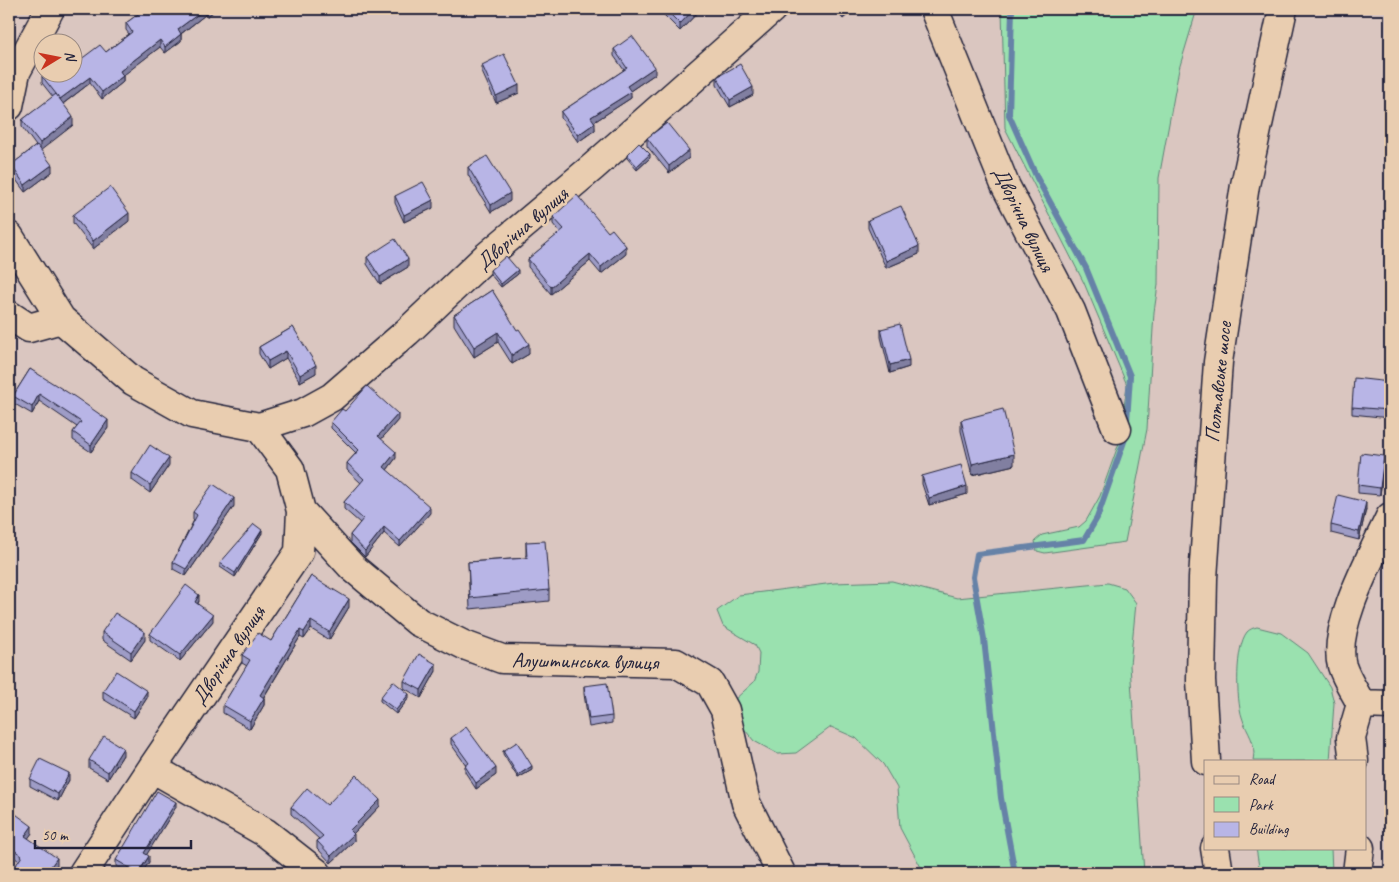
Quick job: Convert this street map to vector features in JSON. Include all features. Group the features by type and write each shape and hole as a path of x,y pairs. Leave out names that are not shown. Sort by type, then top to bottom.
{"street":[{"path":"9,106 16,72 50,9"},
{"name":"Дворічна вулиця","path":"83,873 299,552 301,511 290,469 259,428 303,413 332,397 408,332 488,256 600,161 772,9"},
{"name":"Дворічна вулиця","path":"934,9 1005,185 1071,311 1117,429"},
{"name":"Полтавське шосе","path":"1206,760 1201,680 1203,578 1218,362 1245,185 1283,9"},
{"path":"9,236 61,319 132,381 192,414 259,428"},
{"path":"9,314 29,328 61,319"},
{"name":"Алуштинська вулиця","path":"301,511 359,574 418,622 464,645 502,659 676,663 710,683 724,710 746,803 782,873"},
{"path":"1354,760 1351,738 1361,704 1342,666 1341,647 1348,608 1390,517"},
{"path":"1361,704 1390,704"},
{"path":"152,768 266,833 317,873"},
{"path":"1215,850 1219,873"},
{"path":"1357,873 1360,850"}],"green space":[{"path":"1002,9 1197,9 1179,69 1159,178 1158,285 1154,312 1147,429 1125,542 1045,553 1037,551 1035,541 1042,535 1079,527 1086,521 1100,496 1119,443 1127,385 1084,283 1005,128"},
{"path":"892,581 957,598 1108,583 1125,588 1136,603 1130,665 1144,873 924,873 900,828 897,788 883,764 856,738 831,727 796,753 778,754 754,741 737,720 733,701 754,682 758,672 759,653 755,645 723,626 717,611 739,595 834,583"},
{"path":"1257,627 1281,633 1308,653 1330,687 1334,703 1330,760 1253,760 1253,743 1240,709 1238,686 1240,649 1247,632"},
{"path":"1256,850 1331,850 1332,873 1260,873"}],"building":[{"path":"145,9 205,9 178,29 181,34 165,47 160,40 120,71 123,76 102,92 90,77 60,99 47,82 82,82 82,58 100,45 106,52 132,32 126,23"},
{"path":"665,9 694,9 680,24"},
{"path":"837,9 850,9 843,15"},
{"path":"632,36 655,67 627,86 631,92 591,117 595,123 578,135 561,112 627,68 614,49"},
{"path":"504,54 519,85 496,96 482,65"},
{"path":"740,64 753,87 730,100 717,77"},
{"path":"56,94 73,117 40,143 22,120"},
{"path":"667,123 689,150 669,166 647,138"},
{"path":"639,143 650,154 637,166 627,155"},
{"path":"37,145 52,165 25,185 11,165"},
{"path":"487,156 510,193 491,205 468,167"},
{"path":"423,182 433,200 404,215 395,196"},
{"path":"110,187 129,213 93,241 73,215"},
{"path":"577,195 608,232 612,229 626,246 601,267 590,254 551,287 528,259 564,229 553,217"},
{"path":"901,206 919,246 886,261 868,220"},
{"path":"395,239 408,259 380,277 367,257"},
{"path":"506,256 518,270 501,284 490,270"},
{"path":"492,290 517,330 519,329 529,344 512,355 498,332 474,347 454,315"},
{"path":"900,324 909,360 890,365 881,329"},
{"path":"293,327 316,365 300,375 286,351 268,361 259,347"},
{"path":"30,369 108,420 91,445 73,432 81,422 39,394 32,407 13,396"},
{"path":"1354,378 1390,382 1390,410 1352,407"},
{"path":"367,386 398,414 378,436 396,452 384,467 430,507 400,541 384,527 365,551 350,535 363,519 344,502 364,479 347,463 359,450 331,422 342,409 345,411"},
{"path":"1003,409 1014,454 972,464 961,420"},
{"path":"150,445 169,458 150,485 132,473"},
{"path":"1361,453 1384,456 1380,488 1358,485"},
{"path":"961,465 967,486 929,498 922,476"},
{"path":"213,484 234,498 186,569 173,562 197,515 193,512"},
{"path":"1338,495 1366,502 1359,532 1331,525"},
{"path":"254,524 262,530 235,573 220,563"},
{"path":"545,541 549,590 470,598 468,562 527,558 526,542"},
{"path":"311,576 349,599 329,632 311,621 304,632 300,630 260,695 264,698 250,721 223,705 250,660 242,655 258,633 271,641"},
{"path":"186,585 199,595 195,602 213,615 180,655 150,634"},
{"path":"115,613 145,632 131,652 102,632"},
{"path":"419,654 436,664 421,690 404,681"},
{"path":"116,671 147,691 134,711 103,691"},
{"path":"393,681 409,694 396,710 380,698"},
{"path":"607,683 612,716 589,719 584,686"},
{"path":"466,727 496,768 476,783 465,766 469,763 451,738"},
{"path":"104,736 123,748 108,772 89,760"},
{"path":"517,742 532,766 518,775 503,751"},
{"path":"40,759 69,773 58,794 30,779"},
{"path":"356,775 380,800 350,830 354,834 331,856 317,841 323,836 291,807 307,788 327,805"},
{"path":"157,791 176,802 144,853 149,856 138,873 116,860"},
{"path":"13,812 32,826 25,836 57,858 46,873 15,873 12,871 22,856 9,846 9,818"}],"waterway":[{"path":"1012,9 1009,115 1037,178 1086,268 1130,376 1126,436 1097,518 1084,540 977,554 973,577 984,639 1001,798 1015,873"}]}
